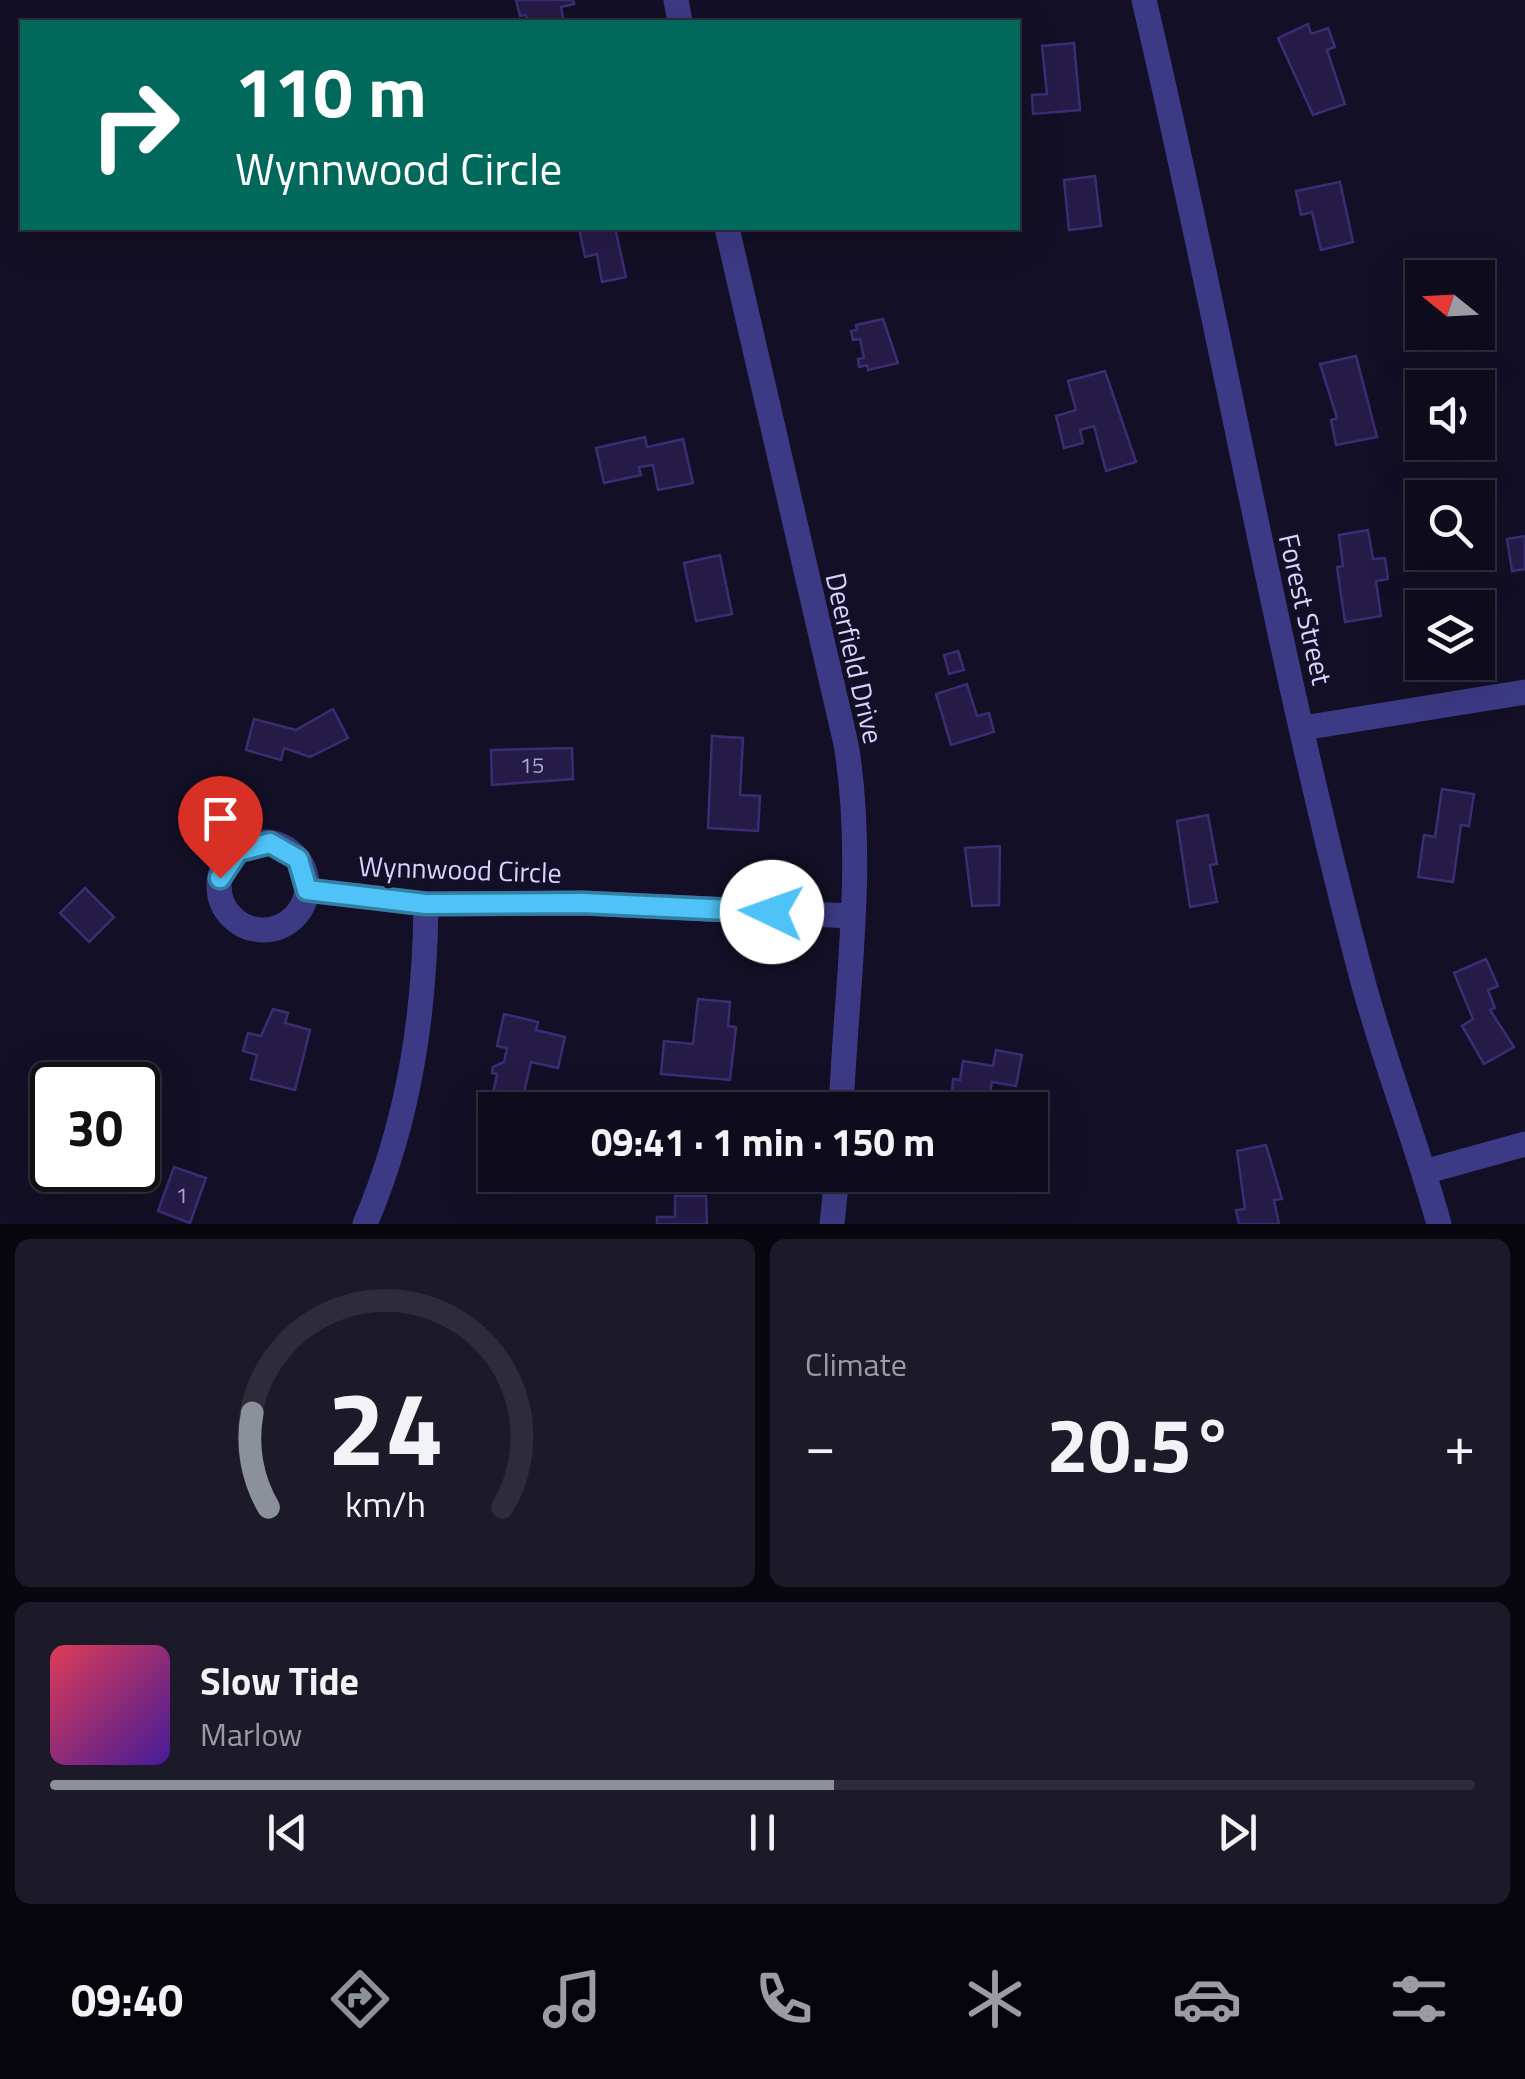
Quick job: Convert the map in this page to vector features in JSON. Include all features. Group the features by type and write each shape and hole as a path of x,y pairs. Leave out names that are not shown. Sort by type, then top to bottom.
{"street":[{"name":"Forest Street","path":"1144,0 1302,728 1362,978 1439,1224"},
{"name":"Deerfield Drive","path":"728,230 846,744 858,838 842,1092"},
{"path":"1302,728 1525,692"},
{"name":"Wynnwood Circle","path":"307,890 426,904 583,903 851,916"},
{"path":"364,1224 388,1160 416,1053 425,979 426,904"},
{"path":"1424,1172 1525,1144"},
{"path":"832,1224 835,1192"}],"building":[{"path":"516,0 573,0 574,4 561,7 564,20 527,20 526,15 520,16"},
{"path":"1308,24 1311,34 1328,28 1335,47 1327,50 1345,104 1313,115 1278,38"},
{"path":"1074,43 1080,110 1033,114 1032,95 1047,94 1042,46"},
{"path":"1095,176 1101,226 1069,230 1064,180"},
{"path":"1340,182 1353,242 1321,250 1312,212 1301,215 1296,191"},
{"path":"579,230 615,230 626,277 602,282 597,254 585,257"},
{"path":"883,319 898,363 868,370 867,365 859,367 858,359 864,358 860,339 853,340 851,331 857,330 856,325"},
{"path":"1356,356 1377,437 1336,445 1331,420 1337,418 1320,364"},
{"path":"1105,371 1136,462 1106,471 1094,426 1080,430 1083,443 1064,448 1056,416 1076,410 1068,381"},
{"path":"645,437 647,447 683,439 693,483 658,490 653,465 639,467 641,475 604,483 596,448"},
{"path":"1368,530 1373,559 1385,558 1388,579 1376,581 1381,616 1345,622 1337,567 1343,566 1339,535"},
{"path":"1525,536 1525,569 1512,571 1507,539"},
{"path":"720,555 732,614 696,621 684,563"},
{"path":"958,651 964,670 949,674 944,655"},
{"path":"967,684 977,716 989,713 994,732 951,745 936,694"},
{"path":"333,709 348,738 310,757 284,748 281,760 246,750 254,719 296,730"},
{"path":"712,736 743,738 740,795 760,796 758,831 708,828"},
{"path":"572,748 573,779 492,785 491,750"},
{"path":"1442,789 1474,794 1469,826 1461,825 1453,882 1418,877 1424,835 1435,837"},
{"path":"1208,815 1217,864 1210,865 1217,902 1190,907 1177,821"},
{"path":"1000,846 999,905 972,906 965,848"},
{"path":"85,888 114,917 89,942 60,913"},
{"path":"1486,959 1498,986 1488,990 1495,1008 1490,1010 1514,1047 1484,1064 1462,1026 1473,1019 1454,973"},
{"path":"698,999 730,1002 728,1026 736,1027 730,1080 661,1074 664,1041 693,1044"},
{"path":"273,1009 288,1013 285,1023 310,1030 295,1090 251,1079 257,1055 243,1051 248,1033 261,1036"},
{"path":"504,1014 538,1022 536,1030 565,1037 558,1068 531,1062 524,1092 493,1092 497,1074 492,1073 493,1067 504,1062 507,1048 497,1046"},
{"path":"996,1050 1022,1055 1016,1086 992,1082 990,1092 952,1092 953,1079 960,1080 963,1061 993,1066"},
{"path":"1266,1145 1282,1199 1274,1200 1279,1224 1239,1224 1236,1210 1245,1209 1237,1151"},
{"path":"174,1167 206,1178 190,1223 158,1211"},
{"path":"675,1196 706,1196 707,1224 657,1224 657,1217 675,1217"}],"route":[{"path":"220,878 238,851 248,845 270,843 298,859 307,879 307,890 426,904 583,903 772,912"}]}
